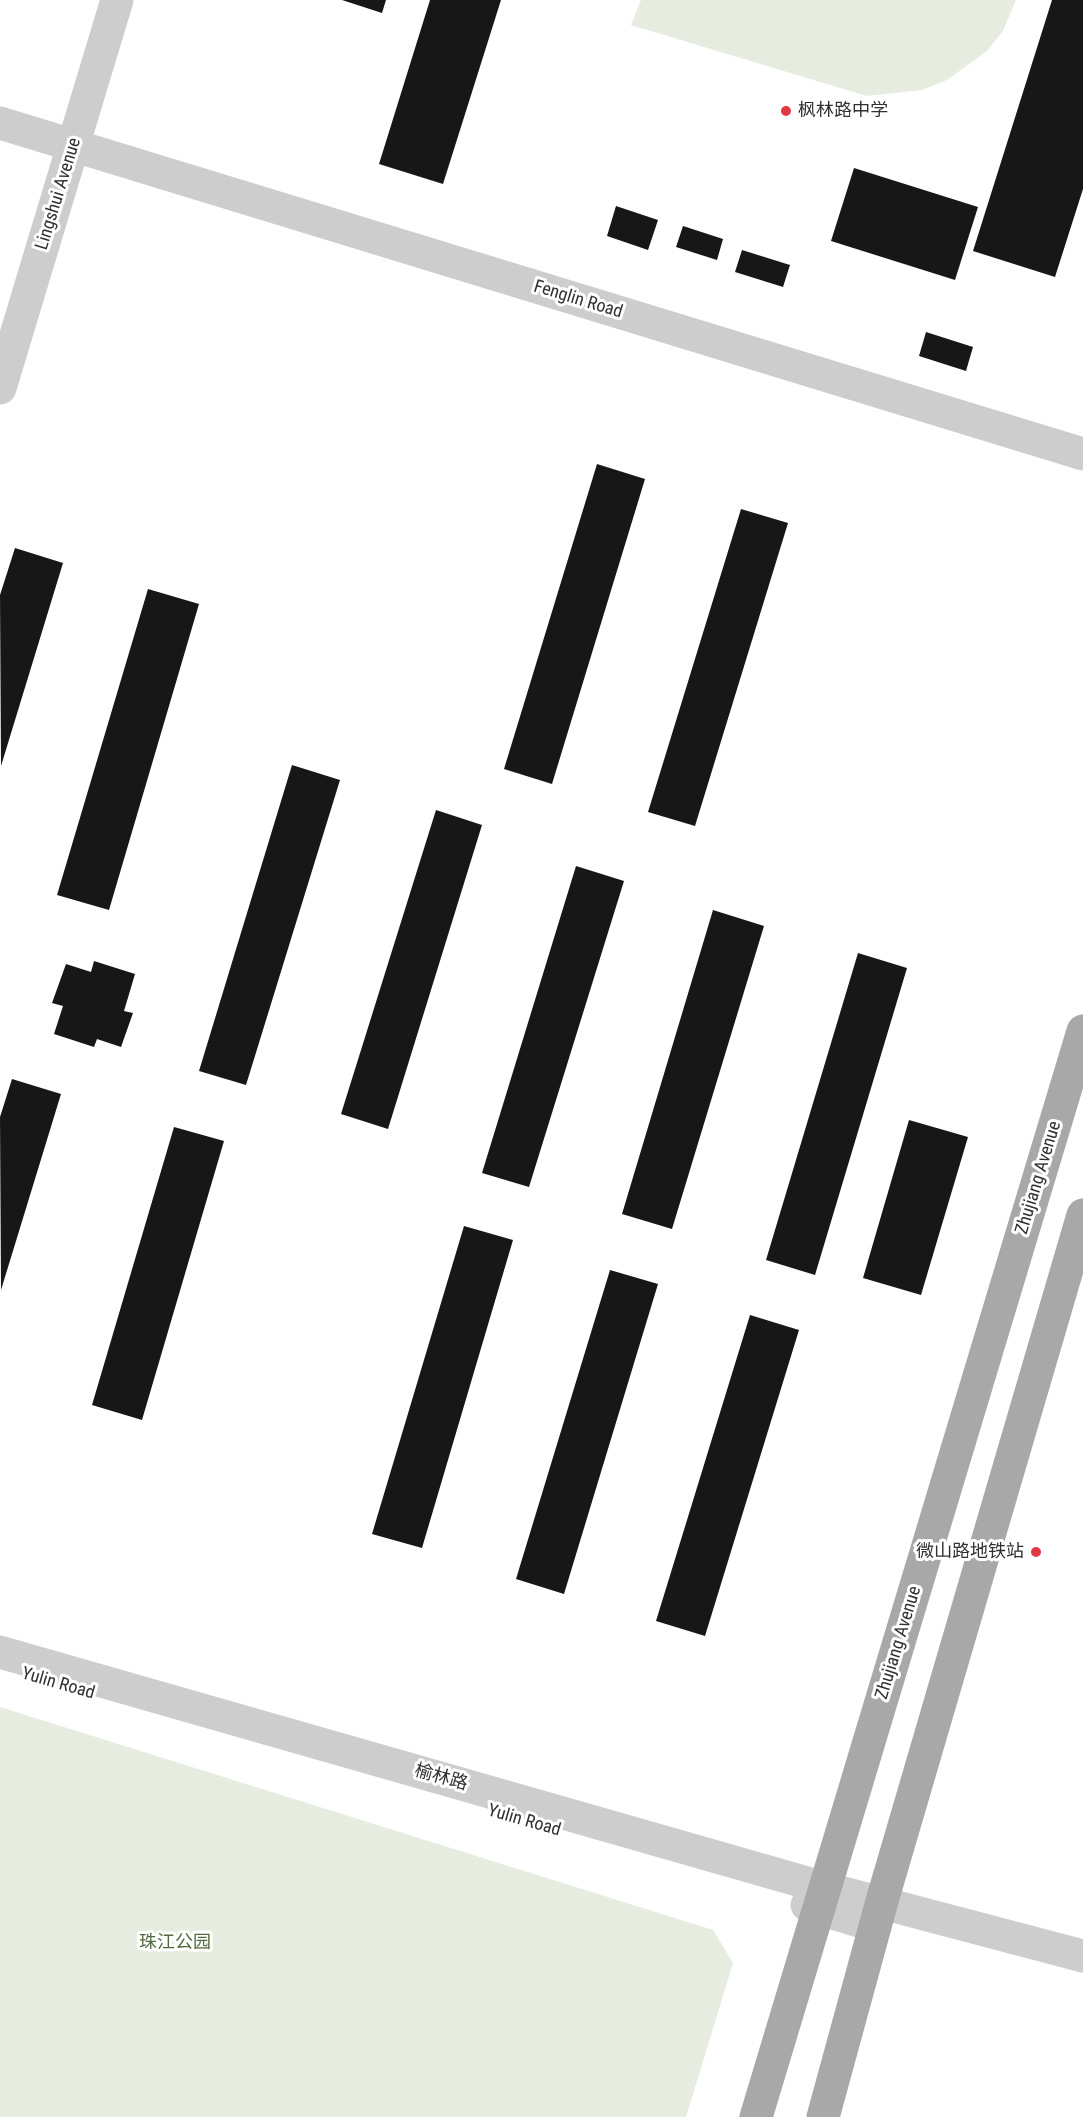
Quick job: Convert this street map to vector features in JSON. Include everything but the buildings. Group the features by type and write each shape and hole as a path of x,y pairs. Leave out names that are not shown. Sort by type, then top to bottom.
{"main road":[{"name":"Zhujiang Avenue","path":"756,2117 1083,1031"},
{"path":"823,2117 879,1913 1083,1215"}],"street":[{"name":"Lingshui Avenue","path":"0,388 65,134 94,0"},
{"name":"Lingshui Avenue","path":"0,314 65,134 117,0"},
{"path":"0,105 65,134"},
{"path":"0,123 65,134"},
{"name":"Fenglin Road","path":"65,134 1083,435"},
{"name":"Fenglin Road","path":"65,134 1083,454"},
{"name":"榆林路","path":"0,1652 823,1898"},
{"name":"Yulin Road","path":"0,1666 879,1913 1083,1956"}],"green space":[{"path":"641,0 1016,0 1003,31 987,51 947,80 922,90 867,96 631,25"},
{"name":"珠江公园","path":"0,1707 713,1930 733,1963 686,2117 0,2117"}],"place":[{"name":"枫林路中学","path":"786,111"},
{"name":"微山路地铁站","path":"1036,1552"}]}
